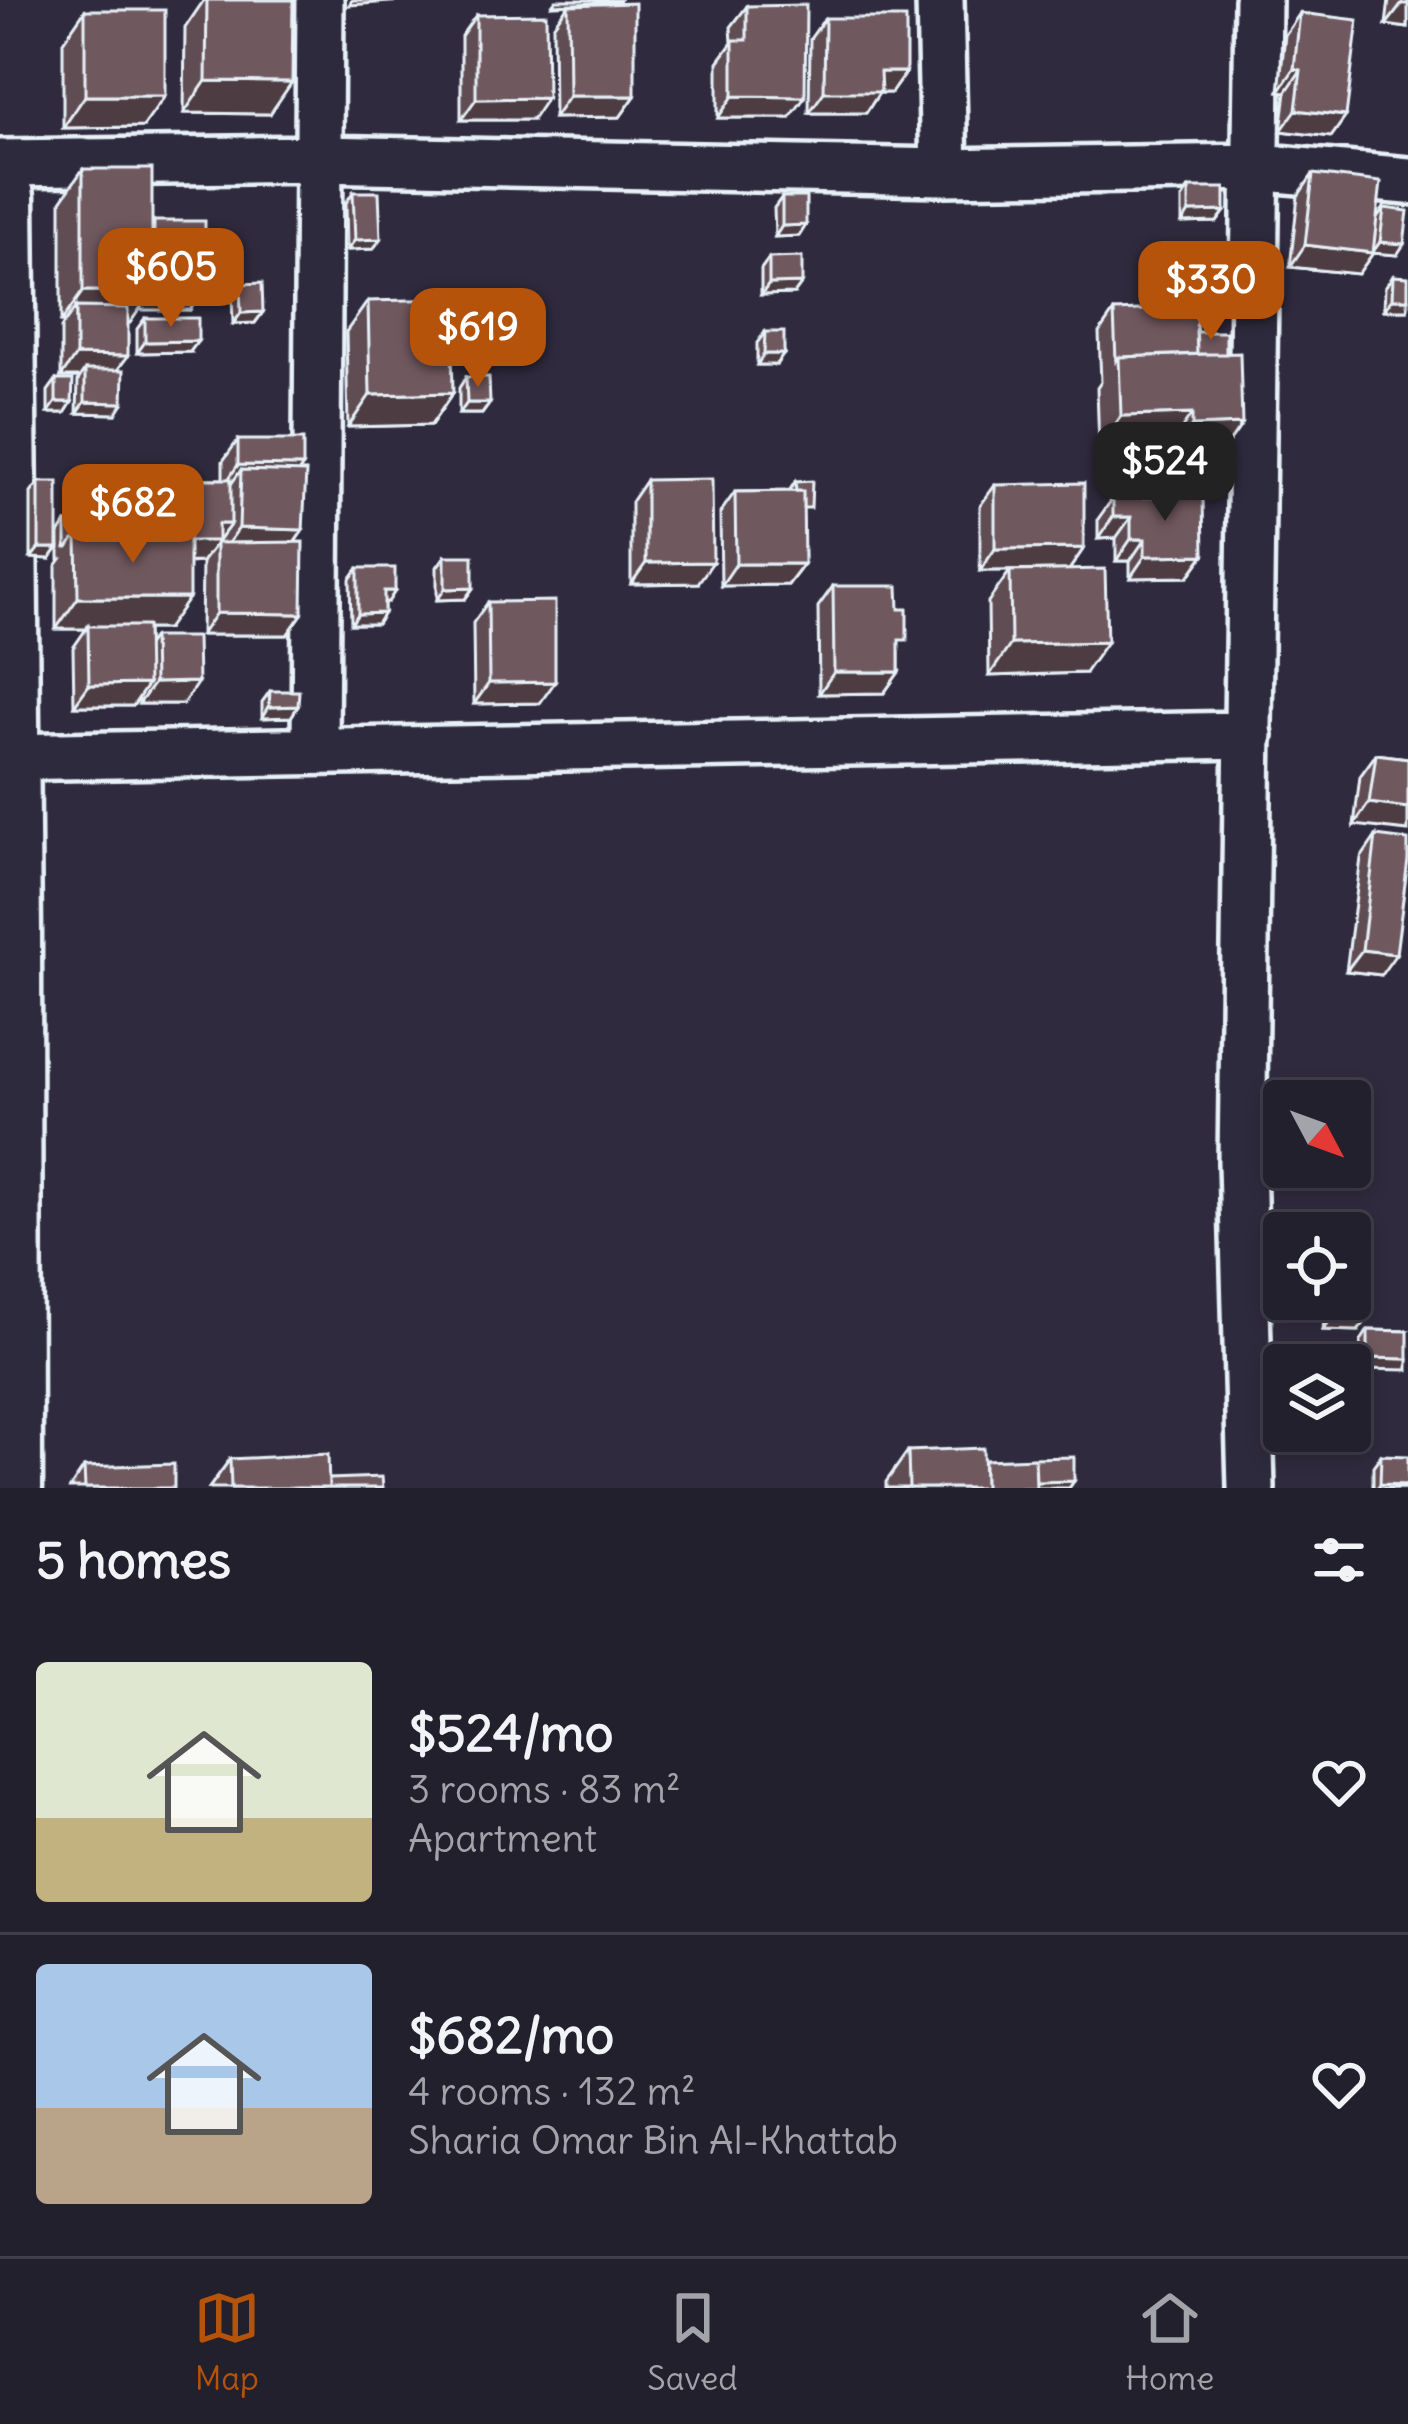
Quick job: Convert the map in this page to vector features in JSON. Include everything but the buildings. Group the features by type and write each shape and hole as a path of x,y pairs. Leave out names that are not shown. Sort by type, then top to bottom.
{"street":[{"path":"315,751 320,0"},
{"path":"940,0 944,172"},
{"path":"1251,1488 1242,1162 1258,0"},
{"path":"0,163 319,159 944,172 1256,167 1408,181"},
{"path":"0,196 8,1488"},
{"path":"3,757 1249,735"}]}
